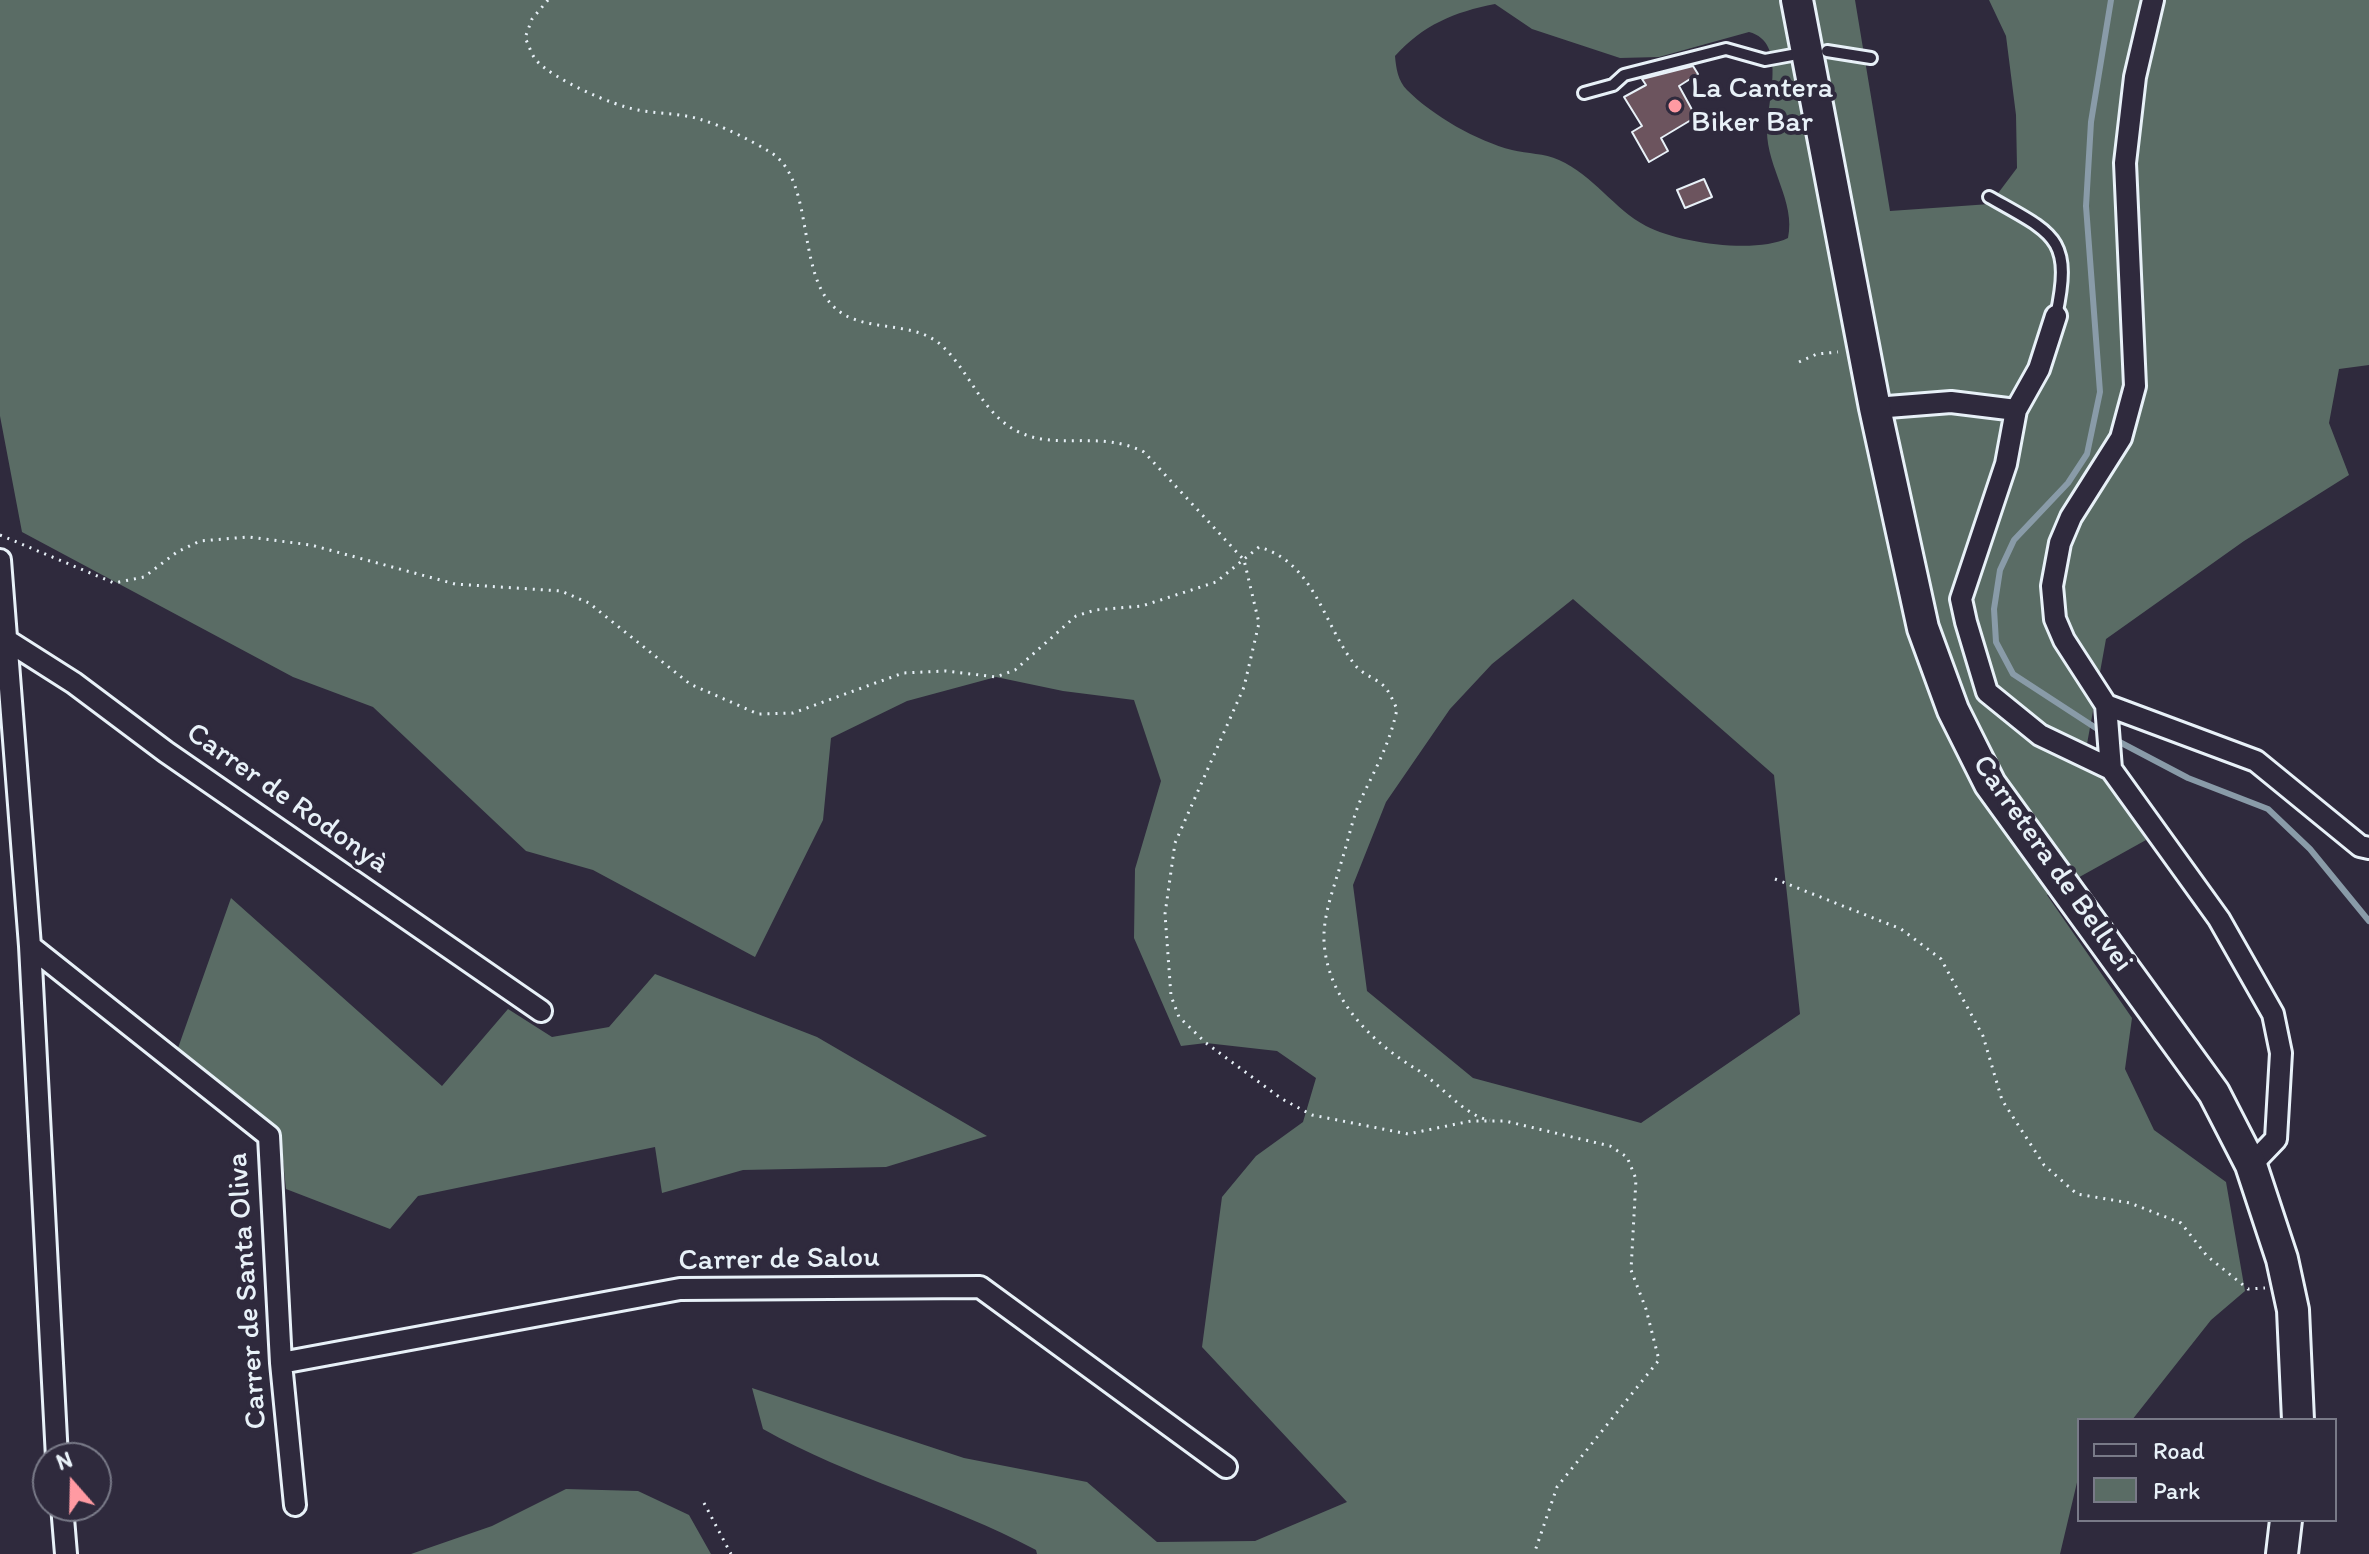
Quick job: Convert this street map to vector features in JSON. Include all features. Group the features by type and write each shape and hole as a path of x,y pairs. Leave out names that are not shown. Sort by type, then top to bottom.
{"main road":[{"name":"Carretera de Bellvei","path":"1797,0 1875,408 1923,628 1959,723 1990,784 2214,1093 2251,1165 2288,1288 2298,1365 2298,1418"},
{"path":"2282,1554 2286,1522"}],"street":[{"path":"2153,0 2135,77 2125,163 2135,386 2121,438 2071,517 2060,543 2052,586 2055,619 2064,640 2106,705 2109,760 2219,919 2273,1014 2281,1053 2276,1139 2251,1165"},
{"path":"2056,316 2039,369 2016,410 2006,464 1961,599 1987,692 2040,735 2109,760"},
{"path":"1875,408 1951,402 2016,410"},
{"path":"0,560 3,636 30,946 56,1442"},
{"name":"Carrer de Rodonyà","path":"3,636 541,1011"},
{"path":"2106,705 2256,761 2360,846 2369,848"},
{"name":"Carrer de Santa Oliva","path":"30,946 269,1136 281,1363 295,1505"},
{"name":"Carrer de Salou","path":"281,1363 680,1289 980,1287 1226,1467"},
{"path":"63,1522 66,1554"}],"lane":[{"path":"1584,93 1613,85 1624,75 1726,49 1765,60 1792,55"},
{"path":"1827,51 1871,58"},
{"path":"1989,197 2046,232 2058,248 2064,265 2056,316"}],"path":[{"path":"548,0 532,19 525,38 536,60 592,96 635,110 699,119 781,161 792,180 816,275 831,305 848,317 912,331 939,343 989,408 1017,432 1038,439 1099,438 1124,442 1144,452 1244,560 1259,623 1257,643 1244,687 1175,843 1165,914 1171,996 1179,1017 1206,1043 1269,1090 1312,1115 1408,1134 1471,1121 1505,1121"},
{"path":"1799,362 1817,354 1865,355"},
{"path":"0,535 114,583 144,577 177,552 200,541 248,537 311,545 455,584 561,591 589,603 690,684 758,714 793,713 903,673 946,671 996,677 1015,670 1076,616 1095,610 1142,606 1216,582 1259,547 1278,552 1297,568 1322,603 1338,642 1358,669 1385,688 1397,709 1391,743 1360,802 1327,911 1324,939 1328,972 1346,1008 1387,1051 1439,1082 1463,1107 1482,1119 1505,1121 1610,1146 1627,1157 1636,1179 1631,1270 1646,1309 1659,1360 1557,1487 1534,1554"},
{"path":"1775,879 1901,929 1941,959 1983,1036 2002,1100 2044,1165 2077,1194 2130,1203 2181,1223 2207,1256 2248,1289 2288,1288"},
{"path":"704,1503 731,1554"}],"green space":[{"path":"0,0 1855,0 1890,211 1990,204 2017,168 2016,115 2006,36 1989,0 2369,0 2369,365 2339,369 2329,423 2349,475 2244,541 2106,639 2087,744 2146,840 2047,895 2132,1018 2125,1069 2154,1130 2226,1182 2245,1291 2211,1320 2134,1418 2077,1418 2077,1482 2060,1554 1037,1554 1036,1550 1003,1533 796,1446 763,1429 752,1388 964,1458 1087,1482 1157,1542 1255,1541 1347,1502 1202,1347 1222,1197 1256,1156 1303,1122 1316,1078 1277,1051 1206,1043 1181,1046 1134,938 1135,869 1161,781 1134,700 1063,691 996,677 907,701 831,738 823,820 755,957 593,870 526,851 373,707 293,677 22,532 0,416","holes":["1495,4 1532,29 1620,58 1659,57 1749,32 1761,38 1772,60 1768,145 1788,211 1788,238 1774,243 1737,246 1660,232 1634,219 1571,166 1542,155 1512,150 1470,134 1442,118 1401,83 1395,56 1440,21","1573,599 1774,775 1800,1014 1641,1123 1473,1078 1367,991 1353,885 1386,802 1450,709 1492,664"]},
{"path":"231,898 442,1086 508,1009 552,1037 609,1027 655,974 817,1037 987,1136 886,1167 743,1170 662,1193 655,1147 418,1196 390,1229 286,1189 280,1133 178,1048"},
{"path":"566,1489 638,1491 689,1515 711,1554 411,1554 492,1526"}],"building":[{"path":"1693,66 1698,74 1679,86 1696,117 1661,138 1668,151 1649,162 1632,132 1642,126 1624,97 1646,85 1642,79"},
{"path":"1704,179 1712,197 1685,208 1677,190"}],"waterway":[{"path":"2102,732 2013,674 1996,642 1994,609 2000,570 2014,540 2068,483 2087,454 2100,392 2086,206 2091,122 2111,0"},
{"path":"2112,738 2188,778 2268,809 2310,849 2369,921"}],"place":[{"name":"La Cantera Biker Bar","path":"1675,106"}]}
